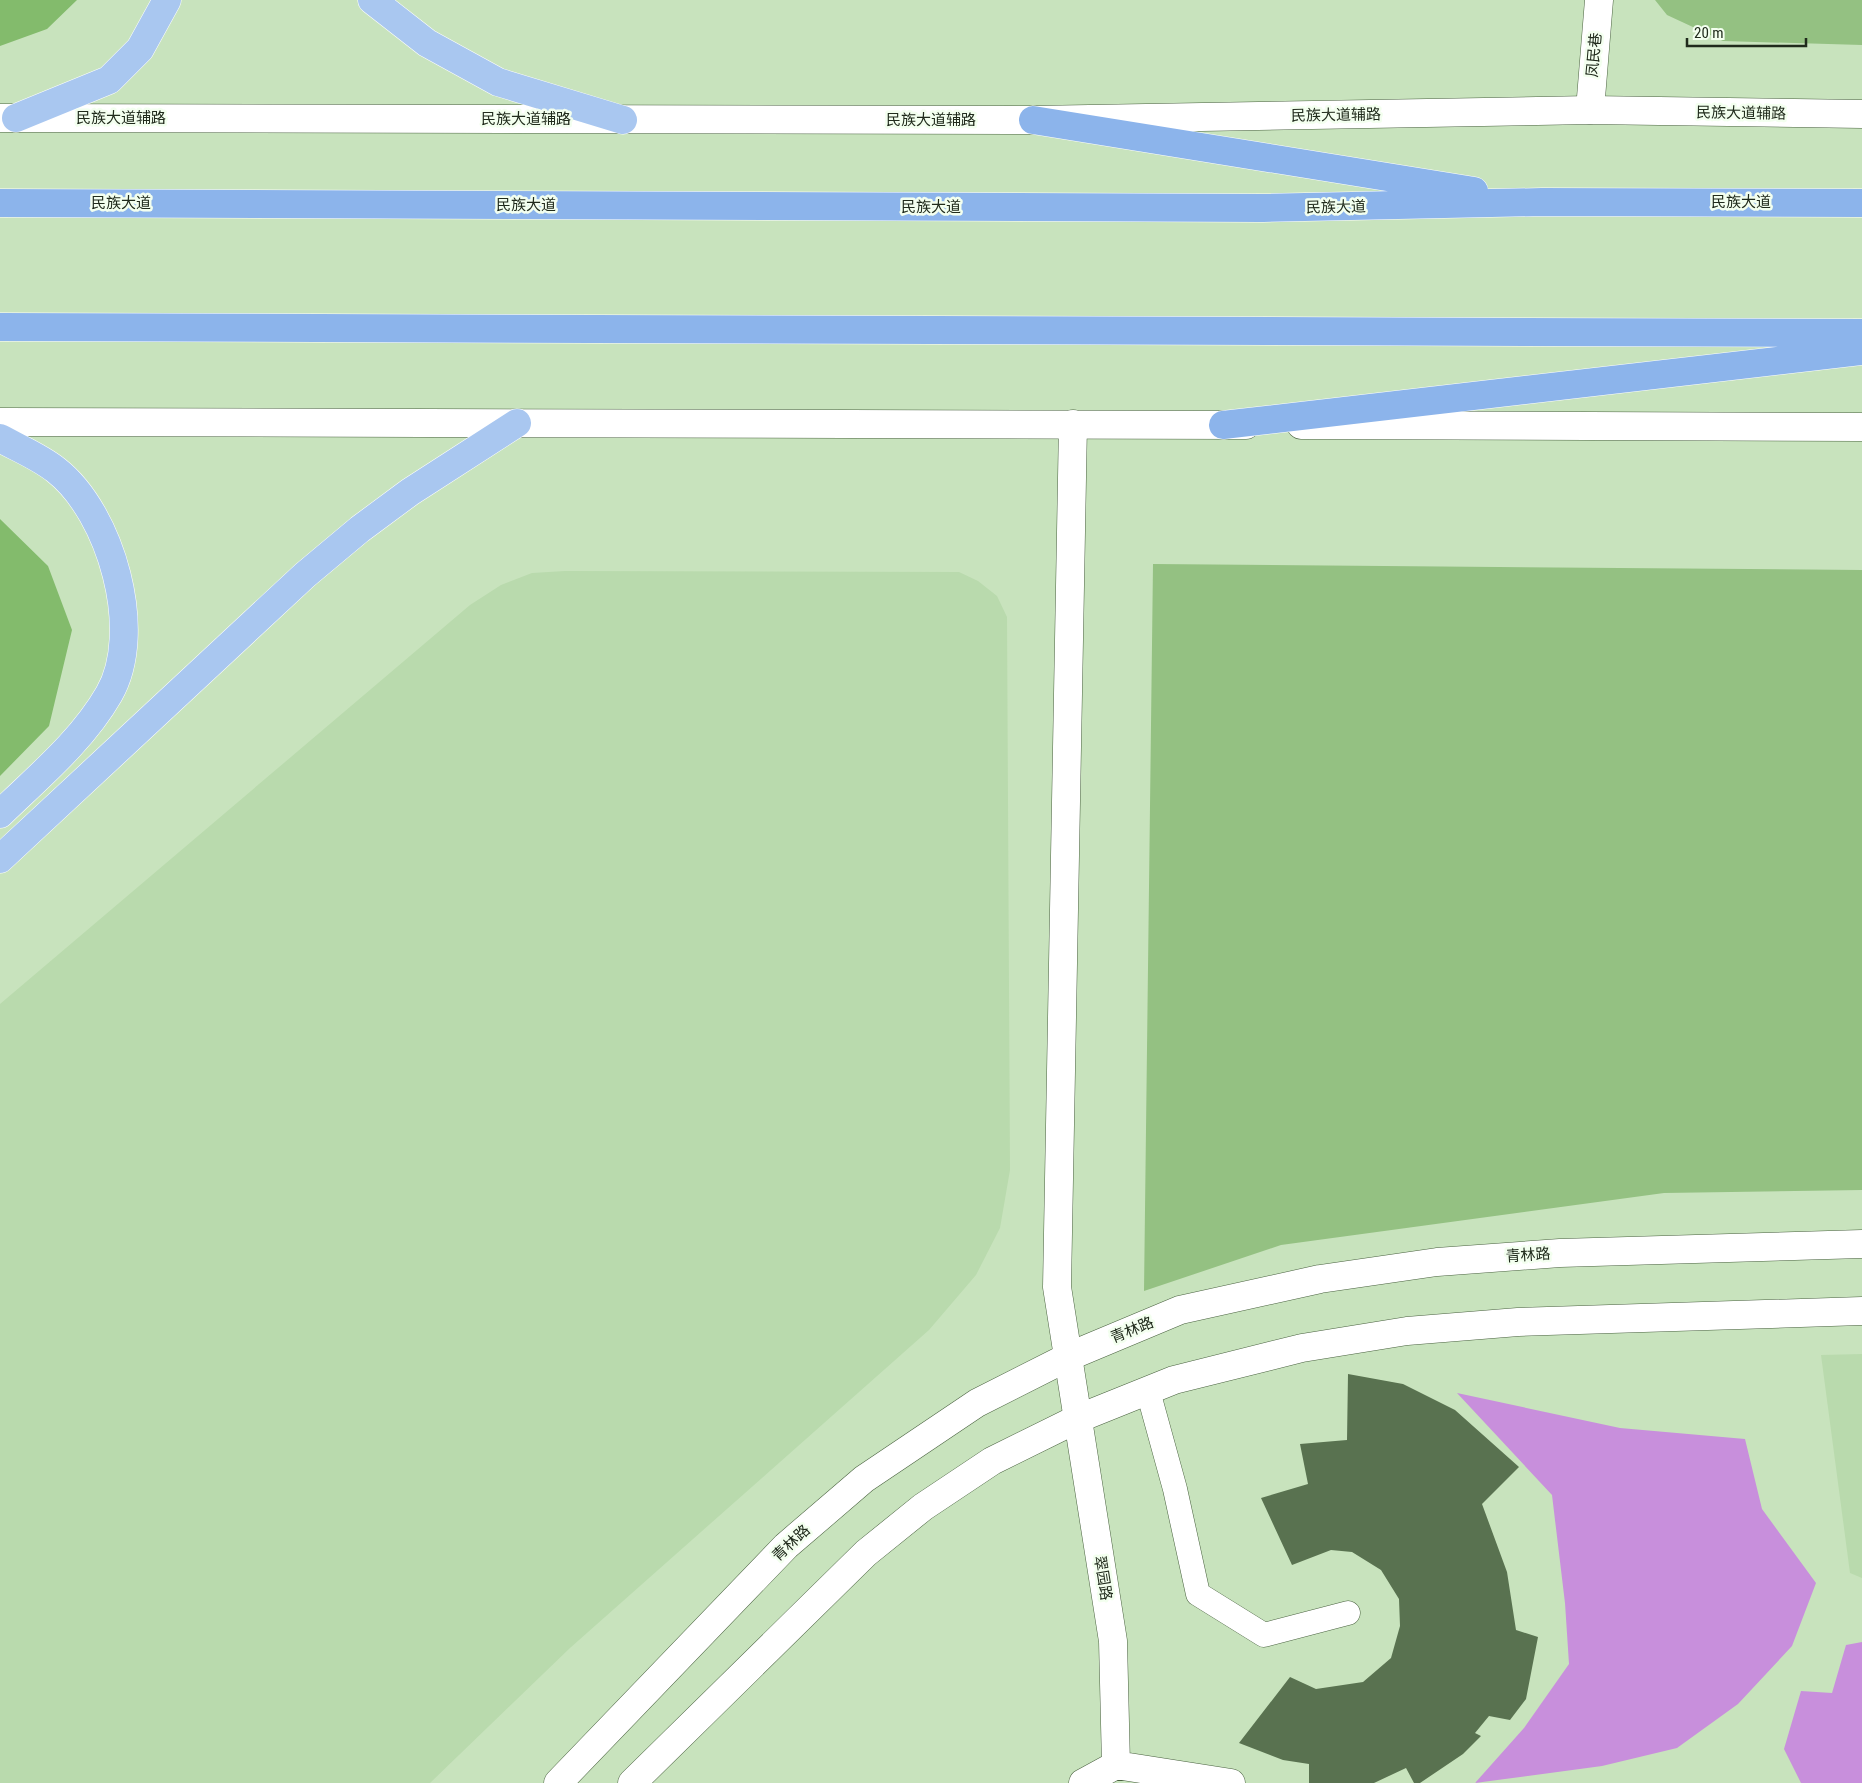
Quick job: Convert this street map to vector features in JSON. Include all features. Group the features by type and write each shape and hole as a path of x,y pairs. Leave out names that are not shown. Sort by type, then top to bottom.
{"highway":[{"path":"1033,120 1542,202"},
{"name":"民族大道","path":"0,203 1263,208 1542,202 1862,203"},
{"path":"0,327 1862,333"},
{"path":"1223,425 1862,351"}],"main road":[{"path":"8,118 109,80 140,49 167,0"},
{"path":"372,0 427,43 498,82 623,120"},
{"path":"0,859 305,575 360,529 410,492 517,423"},
{"path":"0,438 56,470 84,501 108,541 121,589 123,630 120,661 110,693 105,701 83,732 0,814"}],"street":[{"name":"凤民巷","path":"1590,110 1599,0"},
{"name":"民族大道辅路","path":"8,118 1033,120 1590,110 1862,114"},
{"path":"0,422 1862,427"},
{"name":"翠园路","path":"1073,424 1057,1287 1070,1356 1113,1641 1116,1765"},
{"name":"青林路","path":"558,1783 786,1546 864,1478 977,1403 1070,1356 1180,1310 1320,1279 1437,1262 1560,1253 1862,1244"},
{"path":"632,1783 866,1553 923,1508 992,1461 1078,1419 1174,1380 1302,1348 1408,1331 1518,1322 1862,1310"},
{"path":"1082,1783 1116,1765 1231,1783"}],"lane":[{"path":"1148,1390 1176,1489 1198,1594 1264,1635 1348,1612"}],"shaded area":[{"path":"1655,0 1862,0 1862,45 1723,41 1667,15"},
{"path":"1153,564 1862,570 1862,1190 1664,1193 1281,1245 1144,1291"},
{"path":"565,571 959,572 978,581 997,596 1007,617 1010,1170 1000,1228 976,1275 929,1330 570,1648 430,1783 0,1783 0,1004 470,605 501,585 532,573"},
{"path":"1862,1354 1862,1578 1850,1573 1821,1355"},
{"path":"1457,1393 1620,1428 1745,1439 1762,1509 1816,1583 1792,1646 1738,1704 1677,1748 1602,1766 1475,1783 1524,1728 1569,1664 1565,1603 1552,1495"},
{"path":"1862,1642 1862,1783 1801,1783 1784,1749 1801,1691 1832,1693 1846,1645"}],"green space":[{"path":"0,0 77,0 47,29 0,46"},
{"path":"0,519 48,566 72,630 49,726 0,776"}],"building":[{"path":"1348,1374 1403,1384 1455,1410 1519,1467 1482,1504 1507,1572 1516,1630 1538,1637 1526,1699 1510,1720 1489,1716 1475,1733 1481,1736 1463,1754 1420,1783 1414,1783 1406,1768 1374,1783 1309,1783 1309,1764 1283,1760 1239,1743 1290,1677 1316,1689 1363,1682 1391,1658 1400,1626 1399,1599 1381,1570 1352,1552 1331,1550 1292,1565 1261,1498 1308,1484 1300,1444 1347,1440"}]}
